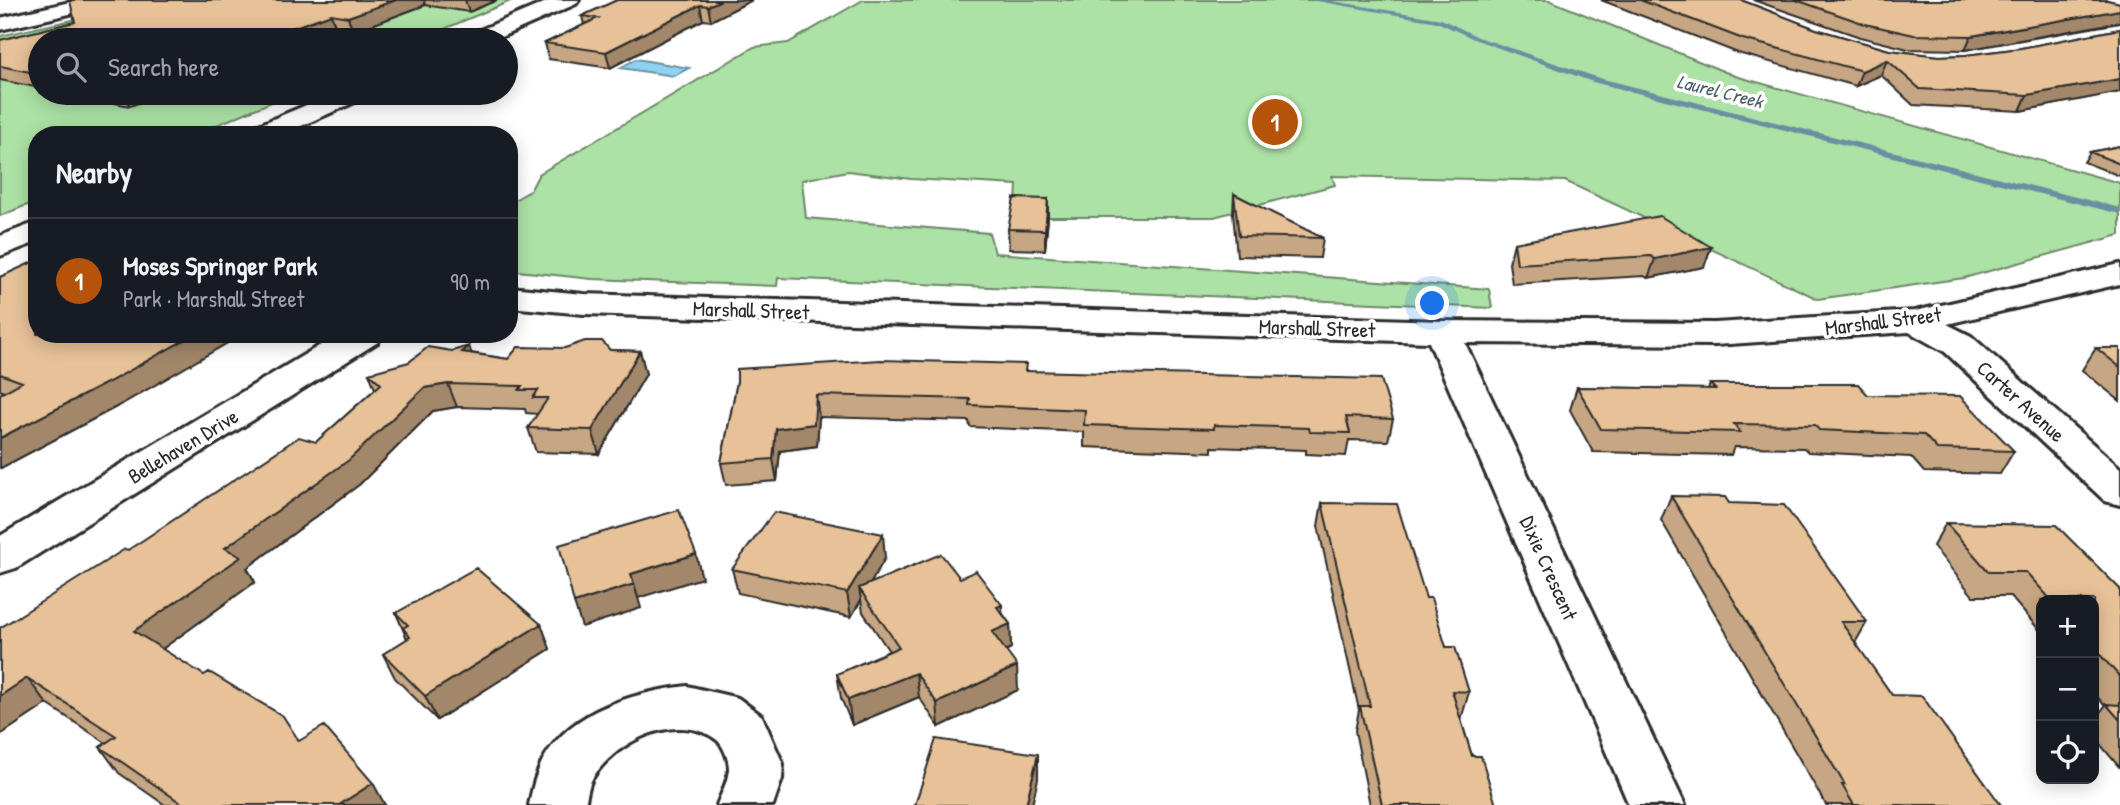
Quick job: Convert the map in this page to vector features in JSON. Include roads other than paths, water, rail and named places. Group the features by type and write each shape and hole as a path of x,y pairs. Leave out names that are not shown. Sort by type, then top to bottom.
{"street":[{"path":"0,24 106,0"},
{"path":"504,28 569,0"},
{"path":"279,126 327,105"},
{"path":"0,247 28,235"},
{"name":"Marshall Street","path":"518,298 598,305 1442,332 1715,334 1915,321 2120,274"},
{"name":"Carter Avenue","path":"1915,321 1958,344 2120,491"},
{"name":"Dixie Crescent","path":"1442,332 1657,805"},
{"name":"Bellehaven Drive","path":"0,557 350,343"},
{"path":"557,805 565,773 585,747 615,724 648,711 682,706 712,710 731,718 749,736 757,766 745,805"}],"water":[{"path":"636,59 689,68 674,76 620,68"}],"waterway":[{"name":"Laurel Creek","path":"1314,0 1439,20 1476,38 1596,80 2120,211"}],"place":[{"name":"Moses Springer Park","path":"1275,122"}]}
